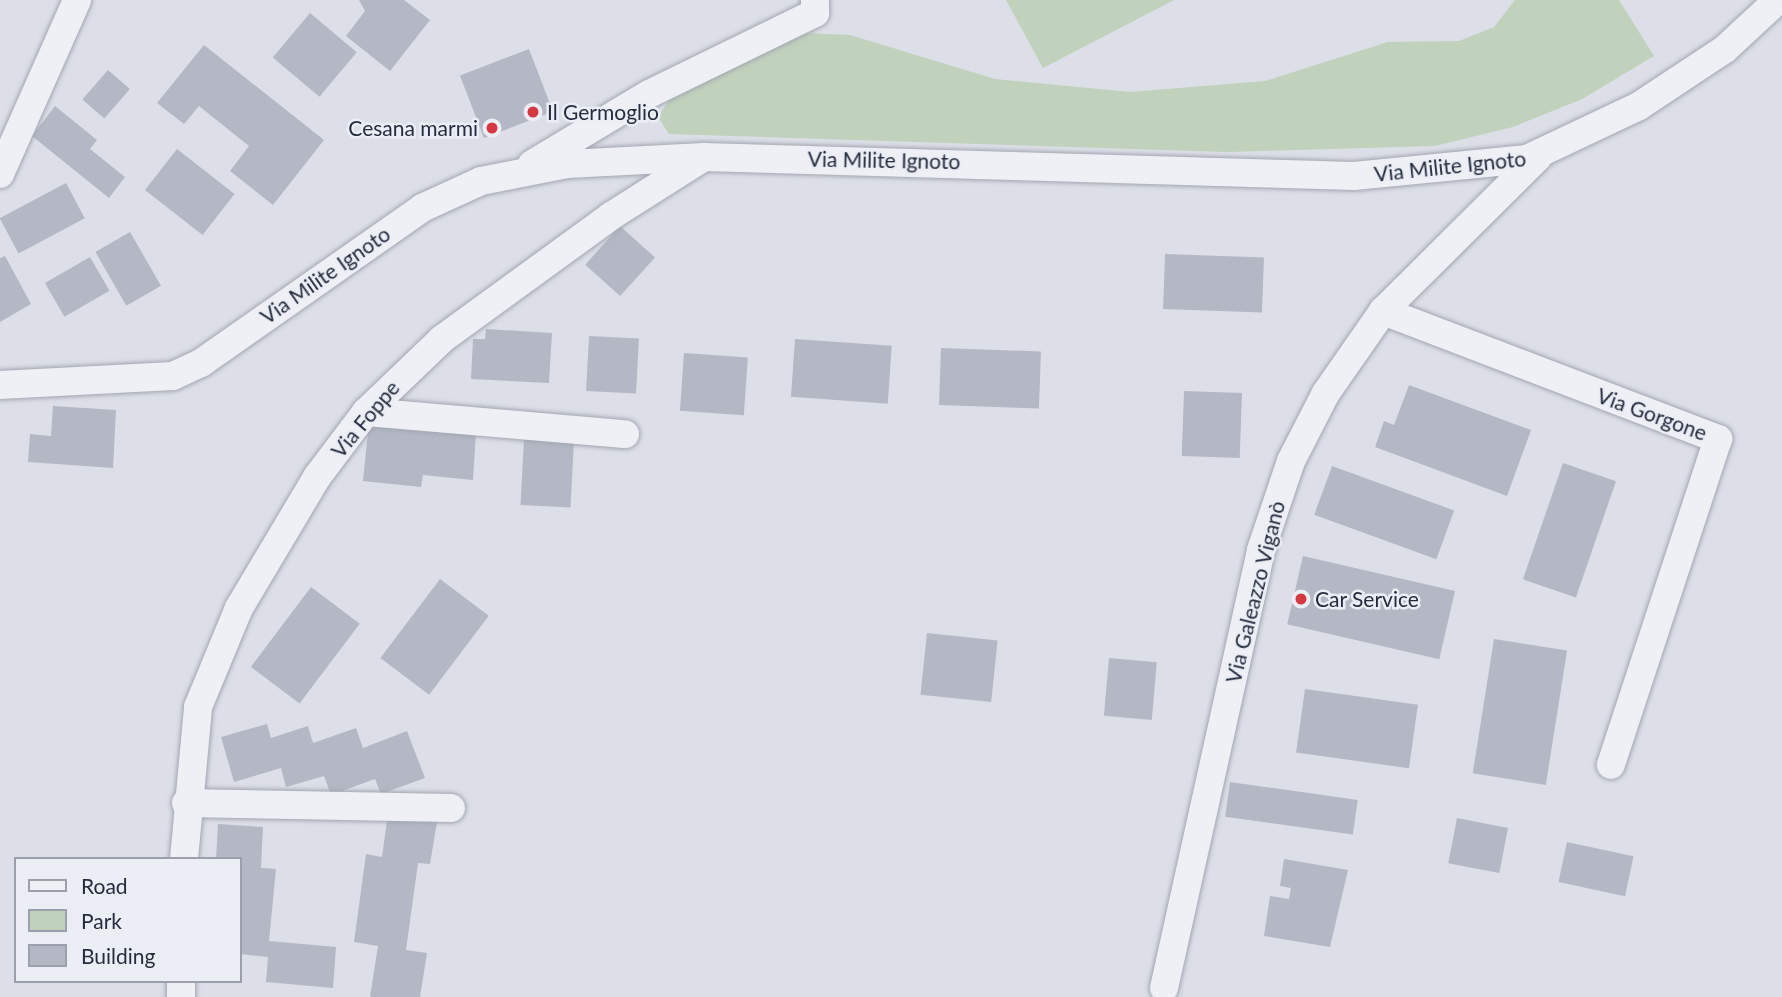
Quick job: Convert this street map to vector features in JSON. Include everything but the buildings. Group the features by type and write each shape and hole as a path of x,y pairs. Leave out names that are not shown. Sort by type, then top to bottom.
{"street":[{"path":"0,174 77,0"},
{"path":"520,171 649,94 815,13 815,0"},
{"name":"Via Milite Ignoto","path":"0,385 173,376 201,363 422,208 520,171 704,157 1354,176 1455,170 1540,155 1649,99 1724,49 1778,0"},
{"name":"Via Galeazzo Viganò","path":"1164,994 1261,550 1291,461 1326,393 1383,312 1540,155"},
{"name":"Via Foppe","path":"184,857 186,803 198,707 239,608 279,535 366,412 474,314 704,157"},
{"name":"Via Gorgone","path":"1383,312 1718,439 1611,765"},
{"path":"366,412 625,434"},
{"path":"186,803 451,808"}],"green space":[{"path":"1006,0 1174,0 1043,68"},
{"path":"1515,0 1619,0 1654,56 1582,99 1513,127 1435,146 1227,152 669,134 658,117 669,100 804,33 850,35 995,79 1130,92 1265,81 1388,42 1459,41 1494,27"}],"place":[{"name":"Il Germoglio","path":"533,112"},
{"name":"Cesana marmi","path":"492,128"},
{"name":"Car Service","path":"1301,599"}]}
